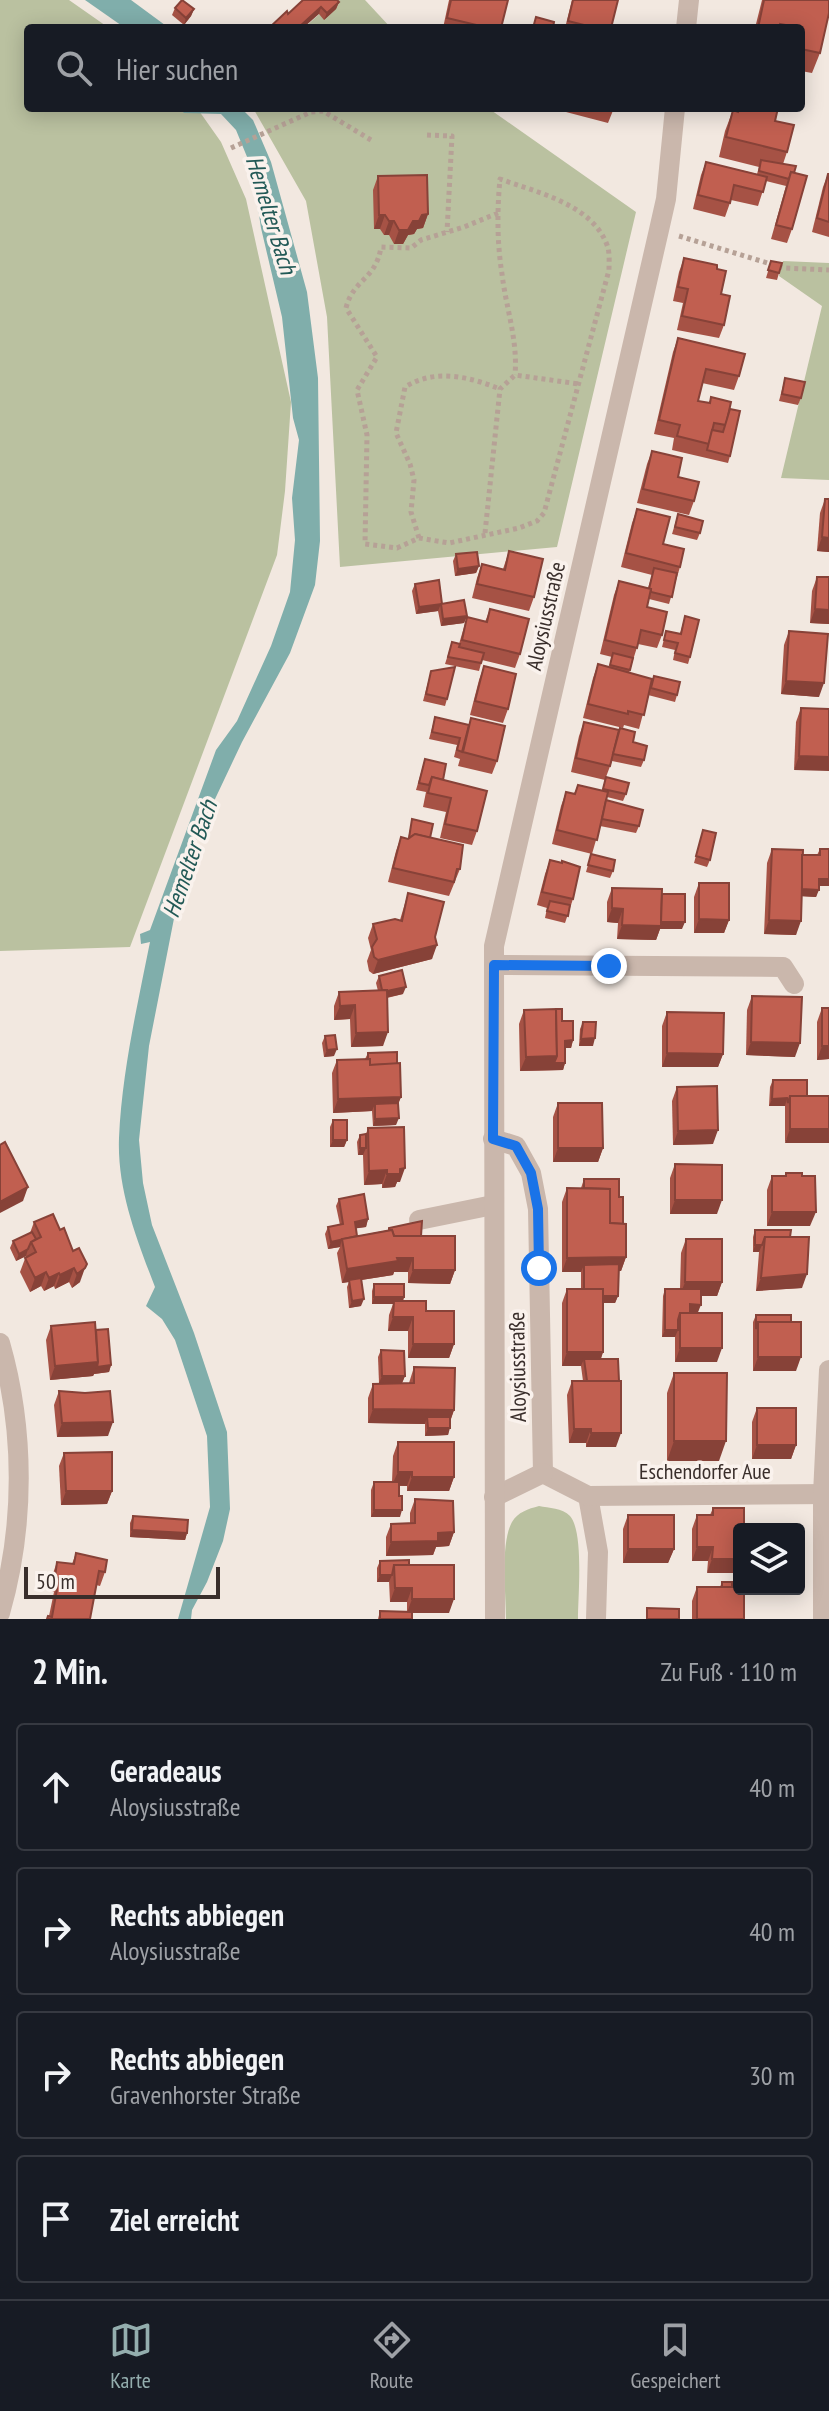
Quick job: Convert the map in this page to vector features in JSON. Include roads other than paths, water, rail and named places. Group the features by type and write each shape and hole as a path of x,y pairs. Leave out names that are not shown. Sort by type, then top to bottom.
{"street":[{"path":"686,24 689,0"},
{"name":"Aloysiusstraße","path":"495,1619 494,946 666,199 675,112"},
{"path":"494,965 783,967 794,984"},
{"name":"Aloysiusstraße","path":"493,1139 516,1146 531,1173 538,1209 543,1473"},
{"path":"419,1220 493,1205"},
{"path":"0,1343 18,1439 18,1512 11,1575 0,1613"},
{"path":"823,1619 829,1370"},
{"path":"494,1497 543,1473 588,1496 598,1552 596,1619"},
{"name":"Eschendorfer Aue","path":"588,1496 826,1494"}],"water":[{"path":"85,0 131,0 164,24 119,24"},
{"name":"Hemelter Bach","path":"245,112 253,120 271,162 307,292 318,378 320,541 315,585 290,653 242,742 198,835 179,893 149,1046 139,1140 143,1183 152,1225 194,1333 227,1432 230,1509 223,1541 192,1610 191,1619 178,1619 210,1507 207,1436 175,1340 162,1319 146,1306 155,1287 135,1233 121,1177 119,1138 123,1089 150,942 141,944 140,934 150,930 216,750 237,721 271,646 290,592 295,540 292,498 299,440 293,418 282,317 261,228 252,169 236,130 221,114 184,113"}]}
